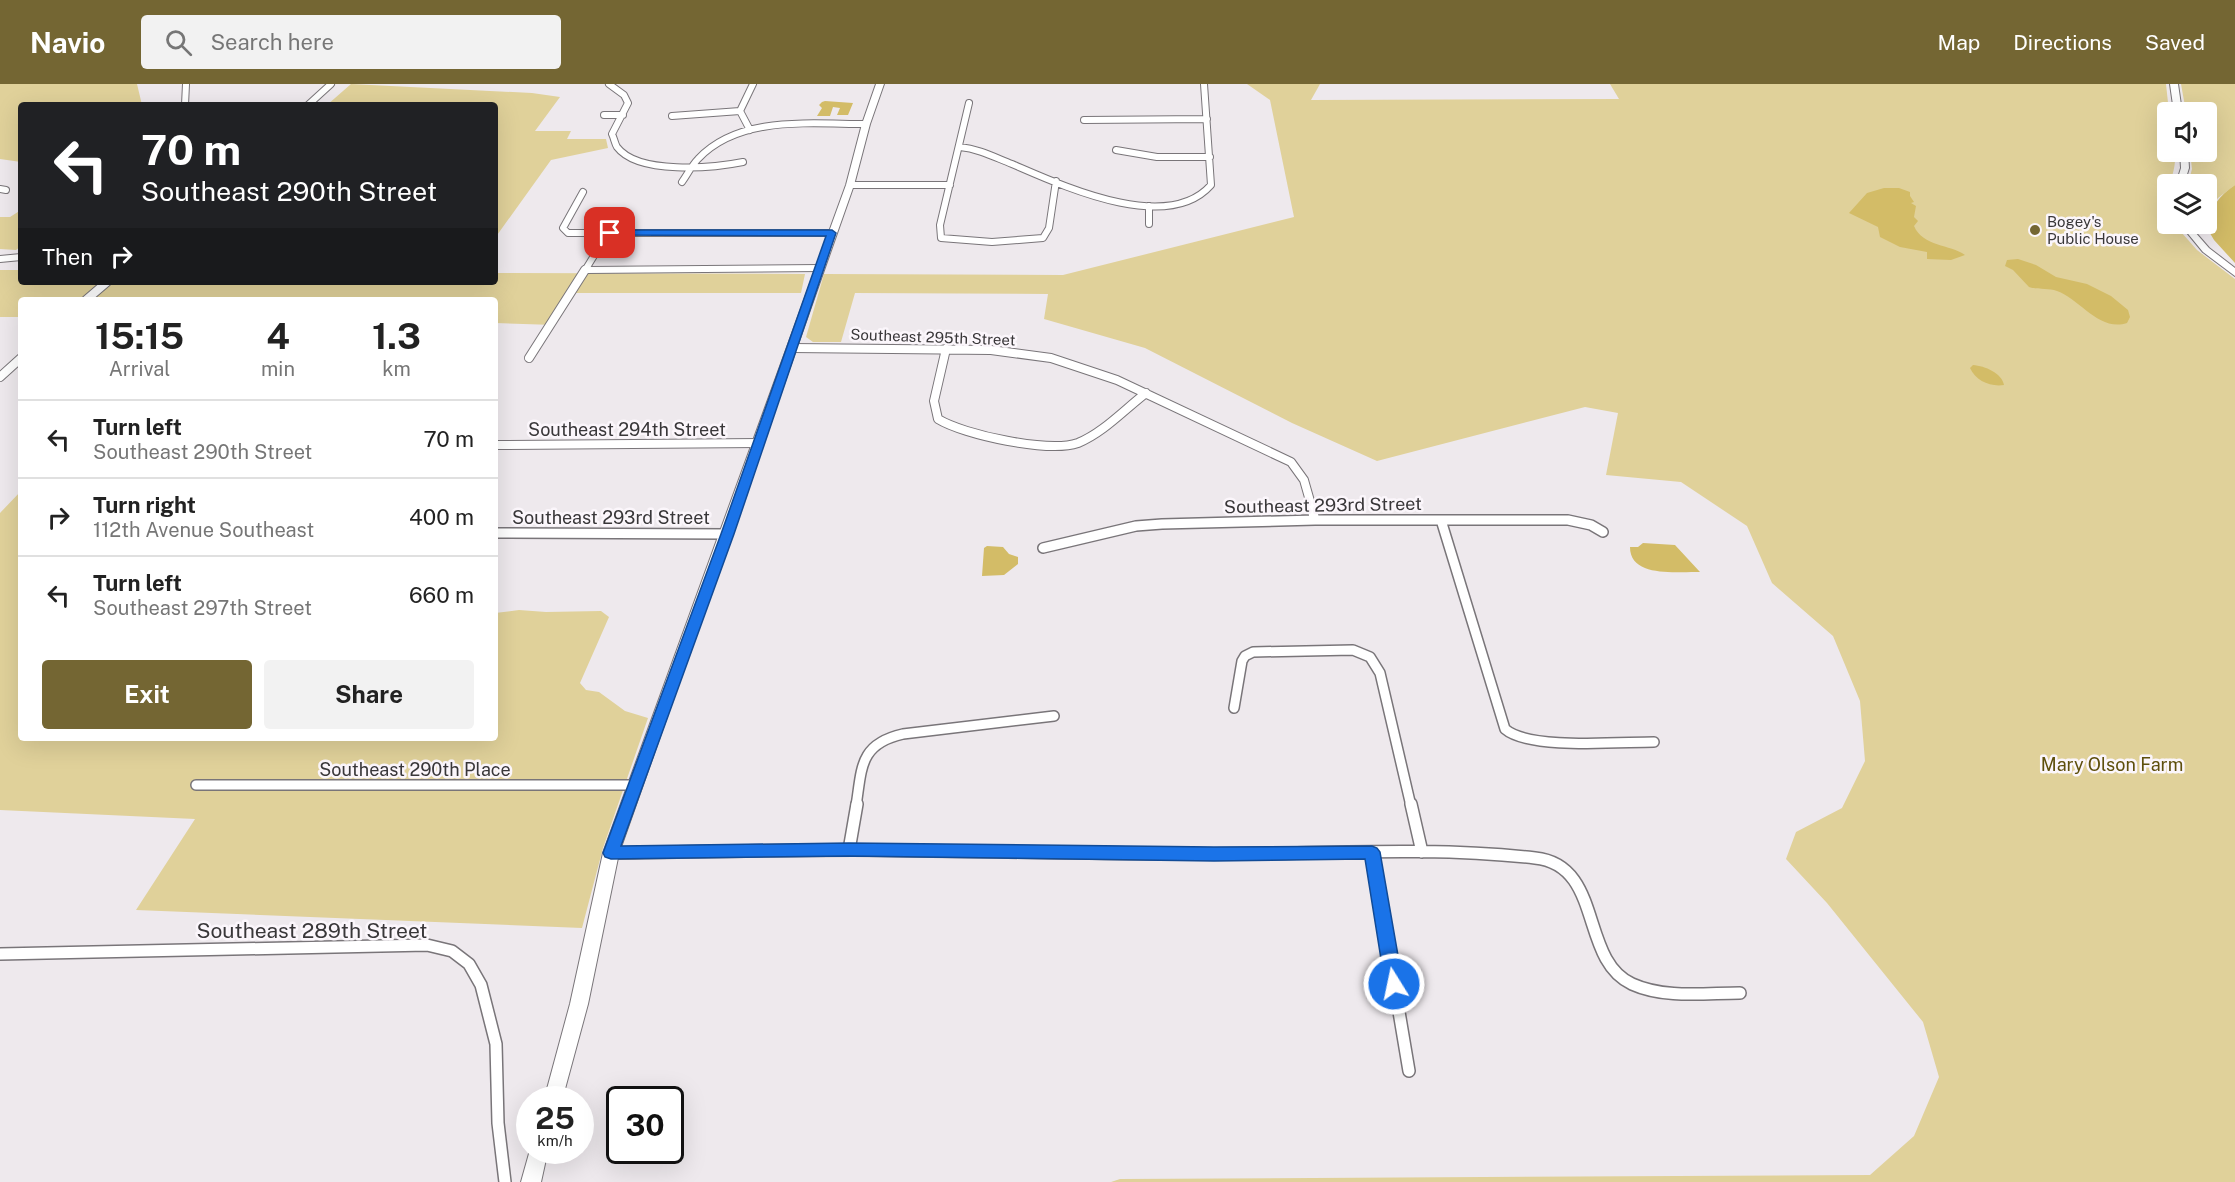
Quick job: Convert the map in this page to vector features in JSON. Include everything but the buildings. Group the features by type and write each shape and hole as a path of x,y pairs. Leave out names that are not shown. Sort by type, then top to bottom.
{"street":[{"path":"185,102 186,84"},
{"path":"311,102 332,84"},
{"path":"740,111 753,84"},
{"path":"557,1086 579,1004 611,853 850,185 866,124 880,84"},
{"path":"960,147 980,149 1056,181 1114,200 1149,207 1180,204 1201,194 1211,185 1204,84"},
{"path":"2174,84 2177,102"},
{"path":"614,85 628,103 612,134 613,142 621,152 647,163 689,167 743,162"},
{"path":"969,103 940,225 940,237 957,241 1028,241 1043,238 1049,228 1056,181"},
{"path":"672,116 740,111"},
{"path":"740,111 750,130"},
{"path":"604,115 623,115"},
{"path":"1084,120 1207,119"},
{"path":"682,182 689,167 713,144 750,130 783,125 866,124"},
{"path":"1116,150 1157,157 1210,157"},
{"path":"850,185 950,185"},
{"path":"583,192 563,228 568,233 832,233"},
{"path":"1149,207 1149,224"},
{"path":"2192,234 2206,250 2235,273"},
{"path":"529,358 603,241"},
{"path":"0,259 18,257"},
{"path":"586,270 820,268"},
{"path":"89,297 103,285"},
{"name":"Southeast 295th Street","path":"792,348 1017,352 1051,358 1086,368 1146,393 1291,462 1299,470 1304,480 1315,520"},
{"path":"946,349 934,401 938,419 949,426 1039,446 1067,446 1080,442 1146,393"},
{"path":"0,377 18,361"},
{"name":"Southeast 294th Street","path":"498,445 759,443"},
{"name":"Southeast 293rd Street","path":"1043,548 1136,526 1315,520 1568,520 1591,525 1603,532"},
{"path":"1441,520 1504,729 1513,736 1538,742 1654,742"},
{"name":"Southeast 293rd Street","path":"498,533 727,534"},
{"path":"1234,708 1242,661 1252,652 1353,650 1364,652 1372,658 1380,673 1422,852"},
{"path":"849,849 864,759 871,746 885,738 903,734 1054,716"},
{"name":"Southeast 290th Place","path":"196,785 634,785"},
{"path":"611,853 849,849 1214,854 1422,852 1518,855 1539,858 1567,872 1583,895 1611,970 1621,979 1646,990 1662,992 1740,993"},
{"path":"1372,852 1409,1071"},
{"name":"Southeast 289th Street","path":"0,954 427,945 452,951 469,964 481,985 496,1044 498,1123 505,1182"},
{"path":"531,1182 536,1164"}],"green space":[{"path":"0,84 137,84 141,102 18,102 18,162 0,159"},
{"path":"351,84 532,93 560,97 535,131 571,131 567,139 606,139 608,148 551,160 498,234 498,102 330,102"},
{"name":"Mary Olson Farm","path":"1247,84 1320,84 1311,100 1619,99 1610,84 2166,84 2168,102 2157,102 2157,162 2175,162 2175,164 2172,174 2157,174 2157,234 2183,234 2197,250 2235,279 2235,1182 1111,1182 1120,1179 1870,1175 1914,1136 1939,1077 1923,1022 1827,903 1786,859 1796,832 1842,808 1865,761 1860,701 1833,636 1772,583 1747,526 1681,482 1606,475 1618,413 1585,407 1377,461 1292,423 1145,348 1044,319 1048,294 855,293 841,342 813,342 806,337 824,274 1063,275 1294,217 1270,100"},
{"path":"2181,84 2235,84 2235,185 2217,200 2217,174 2191,174 2191,162 2217,162 2217,102 2184,102"},
{"path":"18,212 18,248 16,250 0,249 0,217 10,217"},
{"path":"0,270 18,270 18,285 498,285 498,273 805,274 801,293 575,293 554,325 498,323 498,297 18,297 18,317 0,317"},
{"path":"18,494 18,741 498,741 498,613 519,610 601,611 609,617 580,683 586,690 599,692 625,711 648,718 603,848 582,928 136,910 195,819 0,810 0,513"}],"shaded area":[{"path":"822,102 853,103 848,115 837,115 840,108 833,107 830,116 817,116 822,108 819,105"},
{"path":"2235,185 2235,263 2210,234 2217,234 2217,202"},
{"path":"1884,188 1899,188 1910,192 1914,202 1911,203 1916,206 1914,217 1918,221 1914,226 1918,233 1930,242 1965,255 1951,260 1927,259 1927,252 1900,247 1880,237 1878,227 1849,213 1867,193"},
{"path":"2018,259 2036,265 2056,277 2087,284 2111,296 2128,310 2130,317 2127,323 2117,325 2107,323 2057,291 2029,287 2013,270 2005,266 2007,260"},
{"path":"1973,365 1992,371 2000,377 2004,385 1989,384 1980,380 1970,368"},
{"path":"1643,543 1675,545 1700,572 1647,569 1632,557 1630,547 1638,547"},
{"path":"987,546 1003,547 1009,554 1018,557 1018,564 1004,575 982,576 984,548"}],"place":[{"name":"Bogey's Public House","path":"2035,230"}],"route":[{"path":"610,233 832,233 727,534 611,853 849,849 1214,854 1372,852 1394,984"}]}
